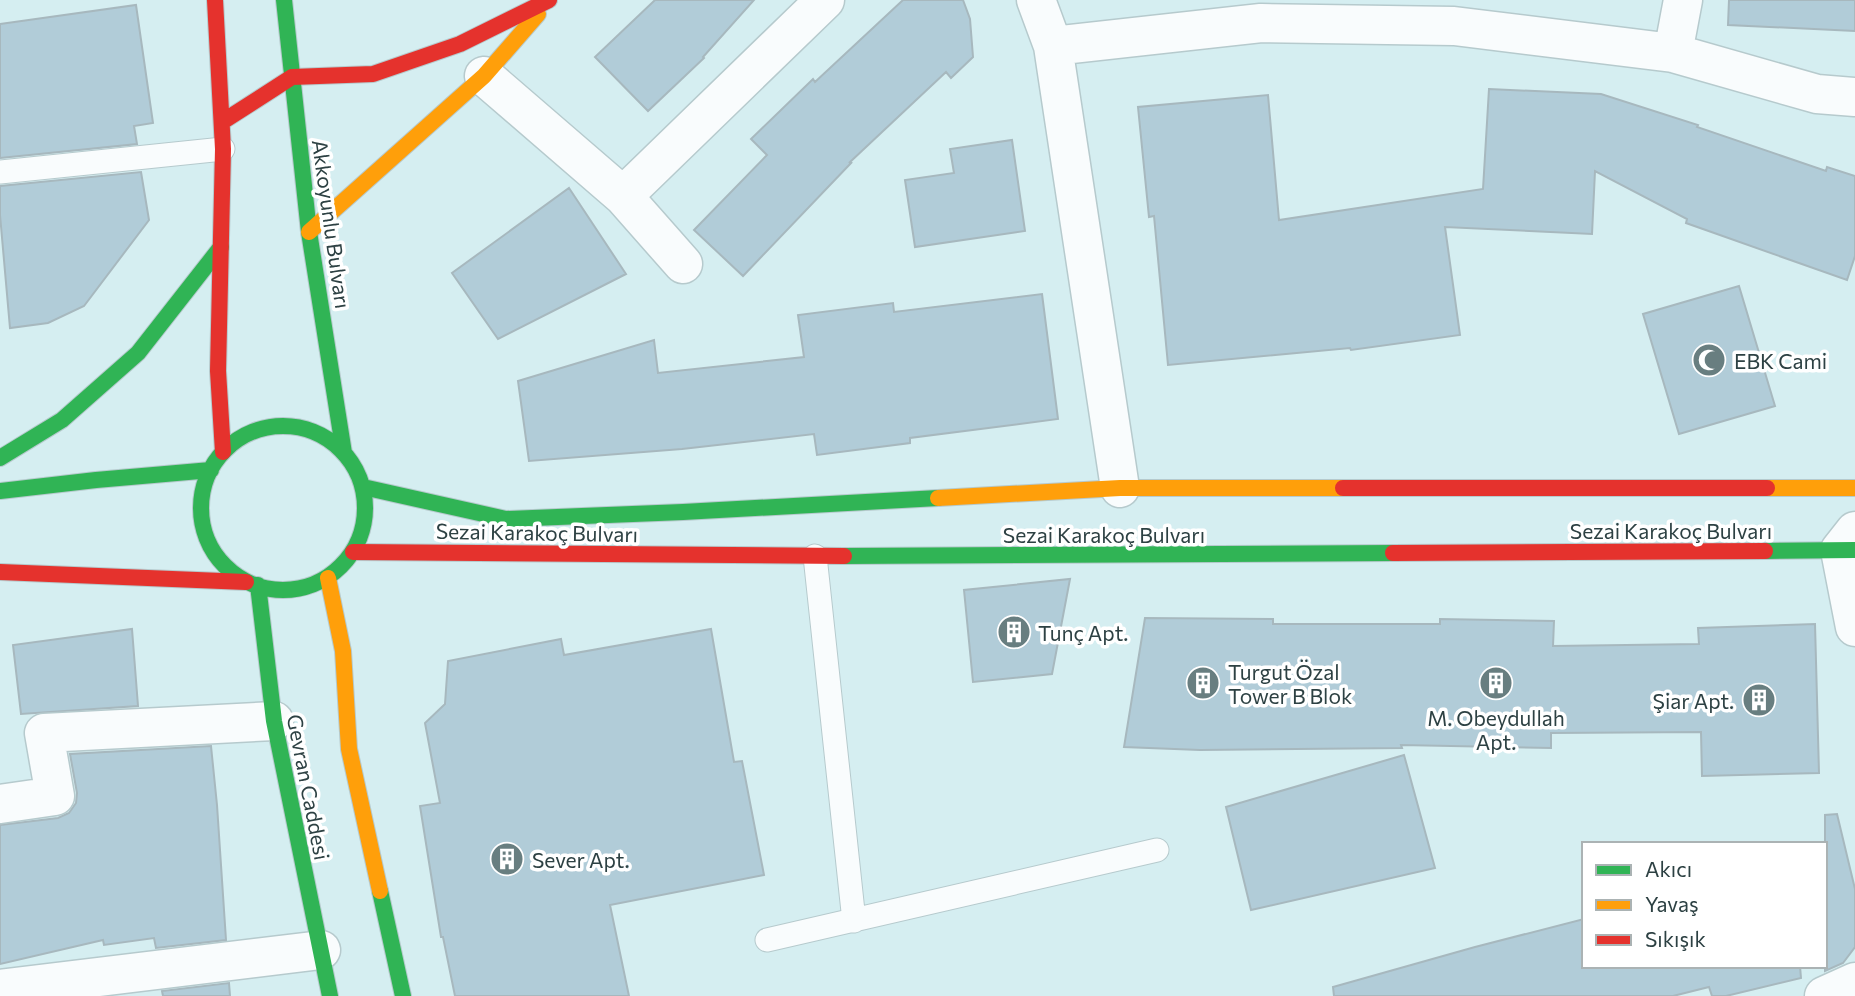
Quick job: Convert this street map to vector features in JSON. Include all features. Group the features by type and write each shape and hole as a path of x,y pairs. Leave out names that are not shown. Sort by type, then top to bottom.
{"main road":[{"path":"215,0 223,149 218,371 223,453"},
{"name":"Akkoyunlu Bulvarı","path":"284,0 309,232 344,453"},
{"path":"222,122 292,78 373,74 460,44 550,0"},
{"path":"309,232 484,76 550,0"},
{"path":"0,458 62,420 138,353 221,247"},
{"path":"0,572 252,584 273,590 301,589 328,578 344,565 353,552 362,534 366,506 356,469 344,453 323,436 297,428 270,427 244,436 223,453 211,470 202,494 202,520 209,546 225,567 252,584"},
{"path":"0,491 211,470"},
{"name":"Sezai Karakoç Bulvarı","path":"363,487 506,519 1119,488 1855,488"},
{"name":"Sezai Karakoç Bulvarı","path":"353,552 815,556 1850,544"},
{"path":"328,578 343,651 349,749 403,996"},
{"name":"Gevran Caddesi","path":"252,584 274,721 330,996"}],"street":[{"path":"624,196 825,0"},
{"path":"1036,0 1053,46 1119,488"},
{"path":"1673,53 1683,0"},
{"path":"1053,46 1261,23 1454,26 1673,53 1817,94 1855,97"},
{"path":"484,76 624,196 684,264"},
{"path":"1850,544 1855,627"},
{"path":"0,804 55,796 44,733 274,721"},
{"path":"0,989 321,950"},
{"path":"1825,996 1855,982"}],"lane":[{"path":"0,172 223,149"},
{"path":"815,556 854,920"},
{"path":"767,940 1157,850"}],"building":[{"path":"655,0 754,0 704,58 648,111 595,57"},
{"path":"903,0 963,0 970,19 973,57 951,78 946,72 849,163 852,162 743,276 694,230 767,155 751,139 813,79 815,82"},
{"path":"1729,0 1855,0 1855,31 1728,25"},
{"path":"136,5 153,123 134,126 137,144 0,158 0,24"},
{"path":"1489,89 1601,94 1826,171 1827,167 1855,176 1855,256 1847,280 1686,223 1687,219 1595,171 1592,234 1445,227 1460,335 1351,350 1168,365 1154,216 1149,217 1138,107 1268,95 1279,220 1483,189"},
{"path":"1012,140 1025,231 915,247 905,180 954,173 950,149"},
{"path":"141,172 149,220 84,306 48,323 10,328 0,186"},
{"path":"569,188 626,274 498,339 452,273"},
{"name":"EBK Cami","path":"1739,286 1775,406 1679,434 1643,314"},
{"path":"1042,294 1058,419 910,438 910,443 817,455 814,434 682,449 529,461 518,381 654,340 658,373 804,357 798,315 893,303 894,312"},
{"name":"Tunç Apt.","path":"1070,579 1052,674 973,682 964,590"},
{"path":"1145,618 1273,619 1273,624 1440,624 1440,619 1554,621 1553,646 1699,644 1698,628 1815,624 1819,773 1702,776 1701,732 1551,733 1551,748 1401,745 1402,748 1200,750 1124,747"},
{"path":"132,629 138,706 21,714 13,645"},
{"path":"711,629 734,762 742,761 764,875 610,905 629,996 455,996 441,937 420,806 440,803 425,723 445,704 448,661 561,639 564,655"},
{"path":"211,746 226,940 156,948 154,938 104,945 103,940 0,964 0,825 58,818 69,813 76,803 77,793 70,754"},
{"path":"1404,755 1435,868 1251,910 1226,807"},
{"path":"1837,814 1855,889 1855,947 1843,963 1825,971 1827,842 1825,815"},
{"path":"1582,920 1582,968 1800,968 1801,978 1726,996 1712,996 1709,987 1673,996 1334,996 1333,987"},
{"path":"229,983 230,996 163,996 162,991"}],"traffic: fast":[{"path":"284,0 309,232 344,453"},
{"path":"0,458 62,420 138,353 221,247"},
{"path":"283,426 314,432 341,450 359,477 365,508 359,539 341,566 314,584 283,590 252,584 225,566 207,539 201,508 207,477 225,450 252,432 283,426"},
{"path":"0,491 211,470"},
{"path":"363,487 506,519 938,498"},
{"path":"1765,551 1855,550"},
{"path":"844,556 1393,553"},
{"path":"258,585 274,721 330,996"},
{"path":"380,891 403,996"}],"traffic: slow":[{"path":"309,232 484,76 538,14"},
{"path":"938,498 1120,488 1343,488"},
{"path":"1767,488 1855,488"},
{"path":"328,578 343,651 349,749 380,891"}],"traffic: jam":[{"path":"215,0 223,149 218,371 223,452"},
{"path":"222,122 292,77 373,74 460,44 549,0"},
{"path":"1343,488 1767,488"},
{"path":"1393,553 1765,551"},
{"path":"353,552 844,556"},
{"path":"0,572 246,582"}],"place":[{"name":"EBK Cami","path":"1709,360"},
{"name":"Tunç Apt.","path":"1014,632"},
{"name":"Turgut Özal Tower B Blok","path":"1203,683"},
{"name":"M. Obeydullah Apt.","path":"1496,683"},
{"name":"Şiar Apt.","path":"1759,700"},
{"name":"Sever Apt.","path":"507,859"}]}
